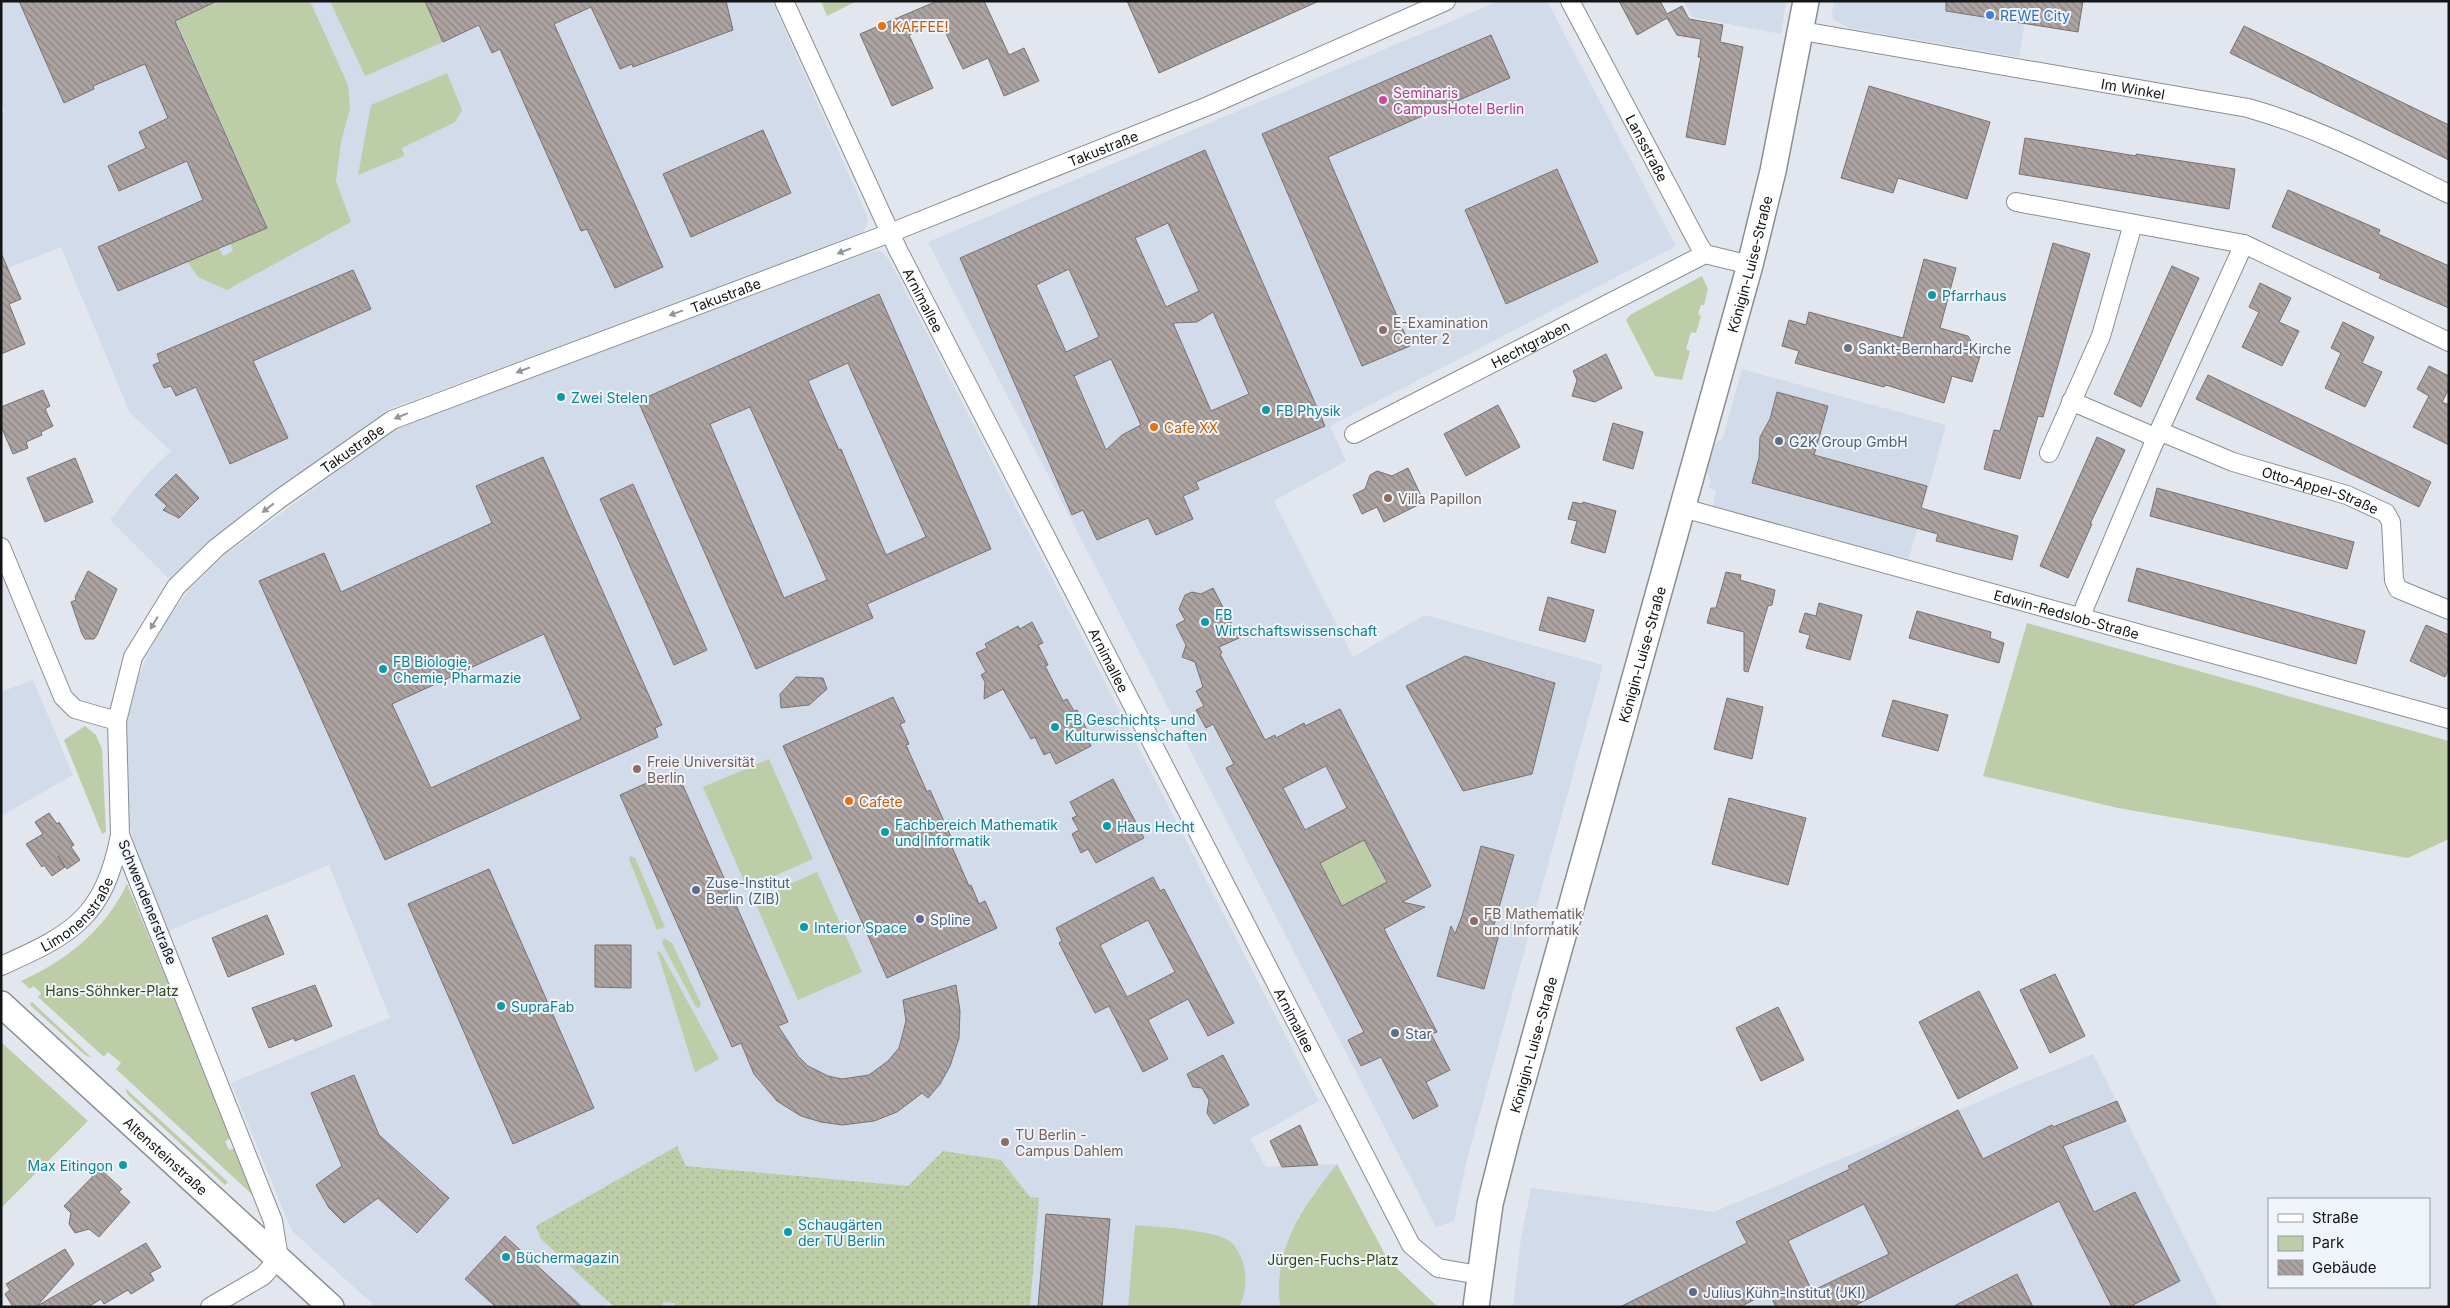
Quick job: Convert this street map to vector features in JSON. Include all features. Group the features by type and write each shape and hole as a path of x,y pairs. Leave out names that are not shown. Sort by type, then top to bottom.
{"main road":[{"name":"Königin-Luise-Straße","path":"1476,1307 1490,1204 1508,1133 1750,265 1773,171 1802,31 1806,1"},
{"name":"Altensteinstraße","path":"1,1004 331,1307"}],"street":[{"name":"Arnimallee","path":"784,1 890,233 1411,1245 1438,1268 1479,1275"},
{"name":"Takustraße","path":"117,721 134,657 176,587 216,548 392,420 890,233 1208,106 1446,1"},
{"name":"Lansstraße","path":"1570,1 1705,254"},
{"name":"Im Winkel","path":"1802,31 2248,108 2279,116 2338,140 2449,194"},
{"path":"2016,202 2244,244 2449,342"},
{"path":"2049,453 2101,336 2133,224"},
{"path":"2082,617 2084,606 2158,435 2244,244"},
{"path":"1705,254 1750,265"},
{"name":"Hechtgraben","path":"1354,434 1705,254"},
{"name":"Otto-Appel-Straße","path":"2071,401 2232,462 2347,495 2386,513 2391,522 2394,580 2398,589 2449,610"},
{"name":"Edwin-Redslob-Straße","path":"1683,508 2449,719"},
{"path":"1,548 63,697 75,709 117,721"},
{"name":"Schwendenerstraße","path":"117,721 120,836 273,1221 279,1258"},
{"name":"Limonenstraße","path":"1,966 48,946 69,932 86,915 101,893 114,866 120,836"},
{"path":"210,1307 263,1276 279,1258"}],"shaded area":[{"path":"1,1 772,1 867,215 867,226 859,236 389,409 207,542 170,580 110,520 146,475 171,451 130,413 61,247 1,271 1,114 5,112 1,101"},
{"path":"1499,1 1547,1 1676,246 1330,426 1346,461 1274,501 1353,657 1425,615 1603,665 1466,1163 1454,1221 1436,1227 928,242"},
{"path":"1684,1 1786,1 1781,34 1692,17"},
{"path":"1834,1 2028,1 2019,57 1849,28 1834,20 1832,15"},
{"name":"Freie Universität Berlin","path":"880,251 889,259 1319,1101 1250,1139 1266,1167 1337,1164 1312,1196 1279,1300 1280,1307 614,1307 609,1302 604,1307 376,1307 292,1231 231,1083 390,1018 329,865 168,931 134,848 127,809 124,749 127,721 133,691 147,656 170,615 189,590 218,560 395,429 411,421 871,252"},
{"path":"1742,369 1946,425 1909,558 1878,553 1713,506 1716,490 1709,488 1711,481 1706,471 1713,445 1723,438"},
{"path":"33,680 73,775 1,816 1,692"},
{"path":"2093,1054 2219,1307 1513,1307 1521,1239 1531,1188 1714,1212"}],"green space":[{"path":"218,1 310,1 348,85 350,108 341,142 336,181 351,222 227,290 198,277 187,261 214,237 223,256 233,251 230,243 267,227 176,20"},
{"path":"330,1 425,1 443,42 365,76"},
{"path":"821,1 857,1 827,16"},
{"path":"447,73 462,110 455,122 402,148 404,156 358,175 371,105"},
{"path":"1702,276 1708,289 1704,305 1701,305 1698,314 1701,316 1696,333 1691,332 1686,349 1690,351 1682,380 1655,376 1626,320 1630,315"},
{"path":"2027,623 2449,741 2449,839 2408,858 2118,808 1983,776"},
{"path":"85,726 96,735 102,749 106,832 102,834 64,740"},
{"path":"769,759 813,859 747,888 703,787"},
{"path":"1364,840 1386,882 1343,906 1320,863"},
{"path":"630,856 635,858 665,927 657,930 629,859"},
{"path":"817,872 862,972 798,1000 754,900"},
{"name":"Hans-Söhnker-Platz","path":"127,884 232,1138 225,1141 229,1150 236,1148 256,1198 116,1069 121,1063 108,1052 104,1057 38,997 41,993 33,986 30,989 21,981 54,963 83,942 108,916"},
{"path":"664,938 672,943 701,1004 699,1008 696,1007 662,943"},
{"path":"657,951 661,953 719,1059 695,1072"},
{"path":"32,1002 92,1058 85,1055 30,1005"},
{"path":"1,1042 88,1121 1,1208"},
{"path":"125,1088 228,1182 225,1185 128,1095"},
{"name":"Schaugärten der TU Berlin","path":"677,1146 686,1166 908,1186 943,1151 1001,1160 1030,1197 1039,1198 1030,1307 675,1307 675,1303 663,1302 663,1307 614,1307 541,1239 536,1226"},
{"name":"Jürgen-Fuchs-Platz","path":"1337,1164 1388,1260 1438,1307 1280,1307 1279,1286 1281,1266 1286,1247 1302,1213"},
{"path":"1135,1225 1200,1232 1224,1238 1231,1242 1241,1256 1245,1273 1245,1290 1239,1307 1128,1307"}],"building":[{"path":"19,1 217,1 175,21 267,228 118,291 98,247 203,200 187,161 119,191 108,166 146,148 139,132 168,118 145,64 93,86 94,89 64,103"},
{"path":"425,1 726,1 733,30 633,67 632,64 620,69 591,7 554,24 663,267 615,288 587,229 581,231 500,49 492,53 479,25 443,42"},
{"path":"937,1 984,1 1009,55 1024,48 1039,81 1004,96 988,58 963,69 940,21 909,35 933,88 892,106 860,34"},
{"path":"1127,1 1319,1 1159,73"},
{"path":"1619,1 1660,1 1667,14 1682,6 1689,19 1723,25 1720,42 1743,47 1725,145 1686,137 1701,57 1698,57 1701,39 1677,35 1667,18 1637,35"},
{"path":"1946,1 2083,1 2078,32 1946,11"},
{"path":"2244,26 2449,125 2449,160 2230,53"},
{"path":"1491,35 1510,78 1328,157 1410,346 1362,366 1262,134"},
{"path":"1869,86 1990,122 1967,199 1898,178 1893,193 1841,178"},
{"path":"763,130 791,193 691,237 663,174"},
{"path":"2025,138 2136,156 2136,154 2235,169 2229,209 2019,174"},
{"path":"1205,150 1325,426 1196,482 1199,489 1183,496 1193,519 1156,535 1148,518 1097,540 1083,510 1072,515 960,258","holes":["1168,223 1199,291 1166,307 1135,238","1069,269 1099,337 1066,352 1036,285","1213,312 1249,394 1211,411 1173,323 1197,322","1111,359 1141,425 1122,435 1106,450 1074,376"]},
{"path":"1557,169 1598,262 1506,304 1465,210"},
{"path":"2288,190 2380,230 2378,234 2449,266 2449,308 2379,278 2381,274 2272,227"},
{"path":"2053,243 2090,254 2043,417 2038,416 2020,479 1984,469 1994,430 2000,431"},
{"path":"1,253 21,299 9,304 25,344 1,354"},
{"path":"1924,259 1956,268 1940,328 1968,336 1980,356 1972,382 1952,376 1944,403 1886,385 1884,387 1795,363 1799,351 1782,346 1789,320 1806,325 1809,312 1903,338"},
{"path":"2172,266 2199,278 2141,407 2114,394"},
{"path":"353,270 371,309 253,361 288,438 230,464 196,387 176,396 171,386 164,388 153,365 160,362 157,354"},
{"path":"2260,283 2291,298 2279,322 2299,331 2282,366 2242,347 2259,312 2249,307"},
{"path":"879,294 991,549 867,604 873,618 756,669 638,401","holes":["848,363 926,537 886,555 841,449 839,450 808,381","750,407 827,580 784,598 710,424"]},
{"path":"2343,322 2374,337 2362,363 2382,372 2365,407 2325,388 2341,353 2331,348"},
{"path":"1606,354 1622,388 1595,402 1572,396 1577,380 1573,371"},
{"path":"2429,366 2449,376 2449,389 2442,402 2449,405 2449,445 2413,427 2429,396 2417,389"},
{"path":"2208,375 2431,482 2419,507 2196,399"},
{"path":"43,390 50,406 45,409 53,426 41,432 42,435 26,442 28,448 13,454 1,426 1,407"},
{"path":"1777,392 1828,406 1814,455 1927,486 1921,508 2018,536 2012,560 1936,541 1938,534 1752,483 1759,458 1760,437 1770,419"},
{"path":"1498,405 1520,447 1466,476 1444,434"},
{"path":"1613,423 1643,432 1633,469 1603,460"},
{"path":"2097,437 2125,450 2090,524 2092,524 2068,578 2040,566"},
{"name":"FB Biologie, Chemie, Pharmazie","path":"543,457 662,725 655,728 658,737 385,860 259,581 324,553 341,592 492,523 476,486","holes":["544,634 581,719 431,788 392,704"]},
{"path":"75,458 93,502 45,522 27,478"},
{"name":"Villa Papillon","path":"1408,468 1424,502 1384,522 1377,507 1362,514 1353,495 1365,489 1370,475 1377,471 1392,476"},
{"path":"176,474 199,498 179,518 163,510 167,506 155,495"},
{"path":"633,484 707,650 674,665 600,499"},
{"path":"2157,488 2354,542 2347,569 2150,516"},
{"path":"1573,502 1582,504 1583,502 1616,511 1605,553 1571,543 1577,521 1568,519"},
{"path":"2137,568 2365,631 2356,664 2128,601"},
{"path":"88,571 117,589 94,639 85,639 71,602 76,600 75,597"},
{"path":"1726,572 1741,575 1740,580 1775,590 1772,605 1768,606 1748,672 1744,671 1744,632 1707,623 1711,608 1716,608"},
{"path":"1213,588 1239,638 1219,647 1222,653 1220,654 1265,740 1275,735 1276,738 1304,723 1305,726 1340,709 1431,886 1402,902 1425,907 1384,929 1437,1032 1431,1034 1450,1070 1426,1082 1438,1106 1413,1119 1381,1057 1361,1066 1348,1040 1364,1032 1226,768 1234,764 1213,724 1206,728 1196,710 1204,706 1196,691 1203,687 1195,662 1182,657 1186,645 1176,625 1185,620 1179,609 1185,595 1192,592 1201,594","holes":["1326,766 1347,808 1305,830 1283,788","1364,840 1387,882 1342,906 1320,863"]},
{"path":"1548,597 1594,610 1585,642 1539,630"},
{"path":"1819,603 1862,615 1850,660 1806,648 1810,635 1799,632 1805,613 1816,616"},
{"path":"1917,611 1991,632 1990,638 2004,643 1999,663 1909,638"},
{"path":"1032,622 1043,643 1038,645 1048,665 1045,666 1063,701 1067,699 1074,711 1077,710 1088,732 1085,734 1091,746 1056,764 1050,752 1044,755 1035,737 1031,739 1003,689 984,699 985,682 981,675 986,672 976,653 987,648 985,644 1018,626 1020,629"},
{"path":"2426,625 2449,635 2449,668 2445,677 2410,661"},
{"path":"1465,656 1555,683 1532,774 1463,791 1406,686"},
{"path":"796,677 823,678 827,689 809,705 781,708 780,694"},
{"name":"Fachbereich Mathematik und Informatik","path":"893,697 905,722 900,724 909,744 906,745 927,792 930,790 951,837 948,838 969,886 971,885 979,904 985,901 997,928 887,978 783,746"},
{"path":"1727,698 1763,707 1752,759 1714,749"},
{"path":"1893,700 1948,715 1938,751 1882,736"},
{"name":"Zuse-Institut Berlin (ZIB)","path":"676,770 788,1022 778,1026 798,1056 808,1066 828,1076 842,1079 869,1075 888,1061 899,1048 906,1021 903,1000 956,985 960,1011 959,1038 950,1066 940,1084 928,1098 922,1093 897,1112 874,1121 842,1125 821,1122 801,1116 777,1101 754,1074 741,1043 732,1047 620,795"},
{"name":"Haus Hecht","path":"1113,779 1144,838 1096,863 1088,849 1081,853 1072,834 1079,830 1072,818 1077,816 1070,802"},
{"path":"1729,798 1806,818 1788,885 1712,864"},
{"path":"49,813 57,824 59,822 74,845 71,847 80,860 67,869 58,856 65,867 52,876 44,865 42,867 26,844 43,834 35,822"},
{"name":"FB Mathematik und Informatik","path":"1481,846 1514,855 1494,925 1501,927 1484,989 1437,976 1451,926 1455,934 1462,916"},
{"name":"SupraFab","path":"489,869 594,1108 513,1144 408,904"},
{"path":"1153,877 1160,891 1164,889 1234,1023 1208,1036 1188,999 1148,1020 1168,1059 1143,1072 1109,1006 1095,1013 1059,943 1062,941 1056,928","holes":["1148,920 1175,972 1127,997 1100,945"]},
{"path":"267,915 284,954 228,977 212,938"},
{"path":"595,945 631,945 631,988 595,987"},
{"path":"2055,974 2085,1036 2050,1053 2020,990"},
{"path":"315,985 332,1026 295,1041 294,1038 269,1048 252,1008"},
{"path":"1979,991 2018,1068 1958,1099 1919,1022"},
{"path":"1778,1007 1804,1060 1761,1081 1736,1028"},
{"path":"1223,1055 1249,1105 1214,1124 1207,1113 1209,1100 1202,1088 1193,1087 1187,1074"},
{"path":"354,1075 379,1135 449,1198 417,1233 378,1198 344,1223 329,1208 316,1185 342,1166 311,1093"},
{"path":"2117,1101 2126,1121 2063,1146 2094,1212 2135,1192 2180,1281 2129,1307 2112,1307 2059,1201 1852,1307 1776,1307 1769,1292 1740,1307 1620,1307 1747,1243 1736,1222 1850,1169 1848,1166 1958,1110 1983,1159 2052,1125 2053,1127","holes":["1864,1204 1889,1254 1812,1291 1788,1241"]},
{"path":"1300,1125 1318,1165 1282,1167 1270,1141"},
{"path":"100,1169 122,1189 119,1192 130,1202 99,1237 89,1229 75,1233 69,1224 71,1213 64,1206"},
{"path":"1046,1214 1110,1219 1102,1307 1038,1307"},
{"name":"Büchermagazin","path":"505,1236 582,1307 496,1307 465,1279"},
{"path":"146,1243 161,1267 150,1273 154,1280 131,1294 128,1290 104,1304 101,1299 88,1307 13,1307 5,1294 10,1290 6,1284 65,1249 74,1264 37,1306"},
{"path":"2017,1274 2033,1307 1952,1307"}],"place":[{"name":"REWE City","path":"1990,15"},
{"name":"KAFFEE!","path":"882,26"},
{"name":"Seminaris CampusHotel Berlin","path":"1383,100"},
{"name":"Pfarrhaus","path":"1932,295"},
{"name":"E-Examination Center 2","path":"1383,330"},
{"name":"Sankt-Bernhard-Kirche","path":"1848,348"},
{"name":"Zwei Stelen","path":"561,397"},
{"name":"FB Physik","path":"1266,410"},
{"name":"Cafe XX","path":"1154,427"},
{"name":"G2K Group GmbH","path":"1779,441"},
{"name":"Villa Papillon","path":"1388,498"},
{"name":"FB Wirtschaftswissenschaft","path":"1205,622"},
{"name":"FB Biologie, Chemie, Pharmazie","path":"383,669"},
{"name":"FB Geschichts- und Kulturwissenschaften","path":"1055,727"},
{"name":"Freie Universität Berlin","path":"637,769"},
{"name":"Cafete","path":"849,801"},
{"name":"Haus Hecht","path":"1107,826"},
{"name":"Fachbereich Mathematik und Informatik","path":"885,832"},
{"name":"Zuse-Institut Berlin (ZIB)","path":"696,890"},
{"name":"Spline","path":"920,919"},
{"name":"FB Mathematik und Informatik","path":"1474,921"},
{"name":"Interior Space","path":"804,927"},
{"name":"SupraFab","path":"501,1006"},
{"name":"Star","path":"1395,1033"},
{"name":"TU Berlin - Campus Dahlem","path":"1005,1142"},
{"name":"Max Eitingon","path":"123,1165"},
{"name":"Schaugärten der TU Berlin","path":"788,1232"},
{"name":"Büchermagazin","path":"506,1257"},
{"name":"Julius Kühn-Institut (JKI)","path":"1693,1292"}]}
